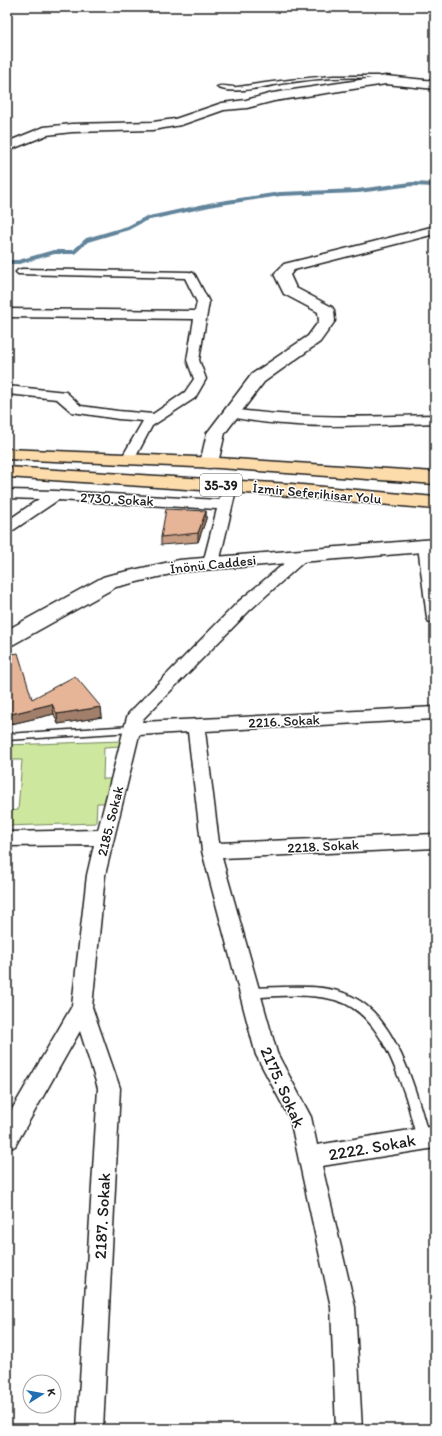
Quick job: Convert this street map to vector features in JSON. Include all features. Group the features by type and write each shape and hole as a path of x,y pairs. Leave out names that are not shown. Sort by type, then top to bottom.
{"main road":[{"name":"İzmir Seferihisar Yolu","path":"7,454 209,463 435,478"},
{"name":"İzmir Seferihisar Yolu","path":"7,472 230,486 435,503"}],"street":[{"path":"7,147 44,131 72,128 153,126 177,122 222,106 247,104 273,97 386,80 435,85"},
{"path":"209,463 216,433 258,378 314,339 327,321 326,310 289,291 282,274 289,267 435,230"},
{"path":"22,272 189,275 203,302 193,360 200,379 190,395 147,424 128,459"},
{"path":"7,312 200,315"},
{"path":"7,390 60,395 77,409 118,415 157,418"},
{"path":"232,413 261,418 317,421 435,419"},
{"path":"211,563 230,486"},
{"name":"2730. Sokak","path":"7,494 55,495 226,505"},
{"path":"7,528 55,495"},
{"path":"430,545 435,618"},
{"name":"İnönü Caddesi","path":"7,639 110,582 179,566 430,545"},
{"name":"2185. Sokak","path":"7,1139 82,1007 96,875 135,717 244,606 303,555"},
{"name":"2216. Sokak","path":"132,730 196,725 435,713"},
{"name":"2175. Sokak","path":"196,725 211,851 267,1056 300,1118 343,1307 348,1429"},
{"path":"7,839 106,837"},
{"name":"2218. Sokak","path":"211,851 435,841"},
{"name":"2187. Sokak","path":"82,1007 109,1088 90,1429"},
{"name":"2222. Sokak","path":"309,1157 429,1138"}],"lane":[{"path":"219,87 237,88 287,81 334,77 379,77 386,80"},
{"path":"7,737 132,730"},
{"path":"250,993 296,991 324,993 340,996 362,1009 377,1023 394,1054 429,1138"}],"green space":[{"path":"121,741 121,746 104,747 103,779 116,779 116,803 97,803 96,823 7,826 7,811 18,810 22,760 7,760 7,745"}],"building":[{"path":"166,509 206,511 198,533 161,537"},
{"path":"18,653 32,699 75,676 101,707 57,714 52,704 7,715 7,655"}],"waterway":[{"path":"7,262 19,262 54,252 74,252 87,240 128,228 145,219 214,204 280,194 358,191 412,184 435,185"}]}
